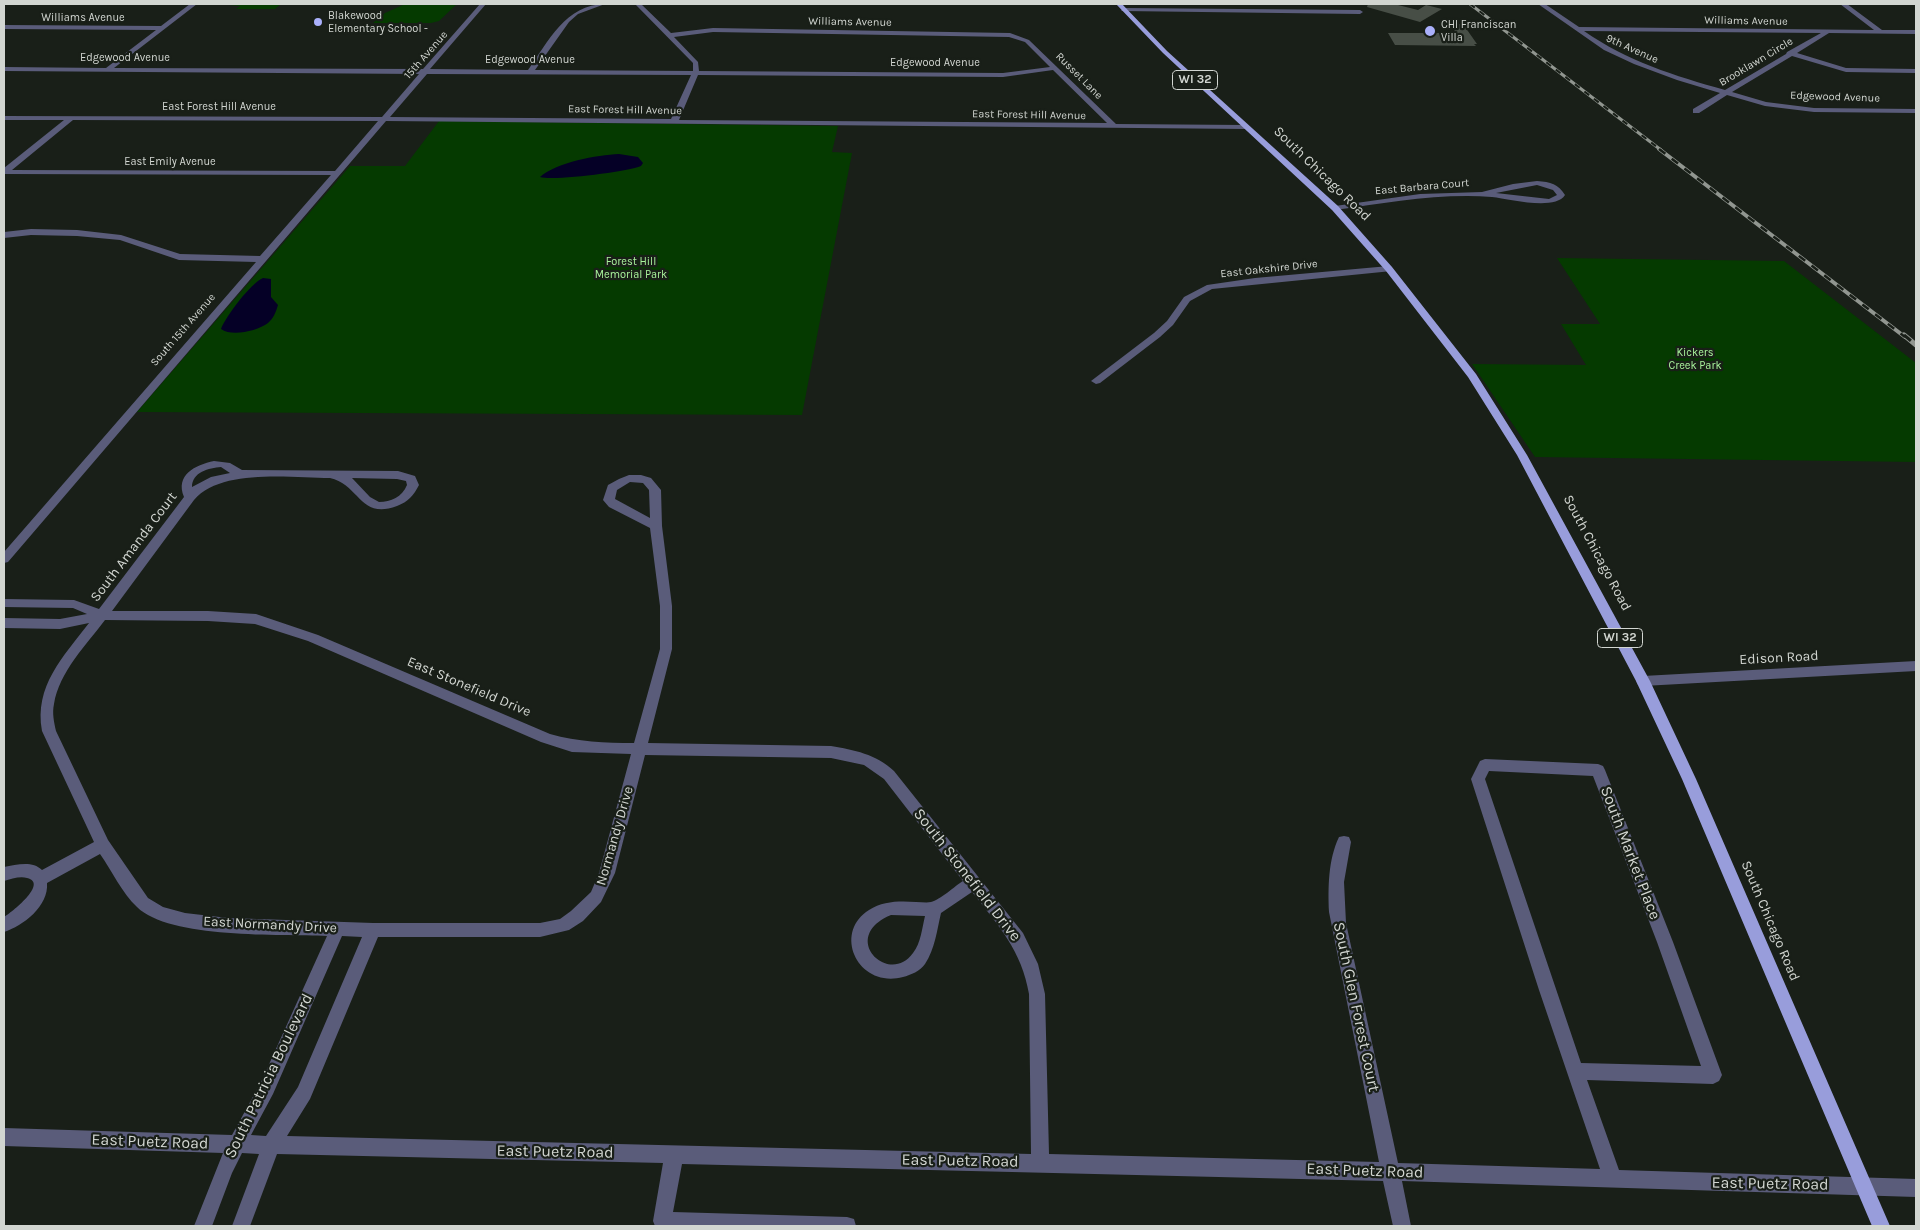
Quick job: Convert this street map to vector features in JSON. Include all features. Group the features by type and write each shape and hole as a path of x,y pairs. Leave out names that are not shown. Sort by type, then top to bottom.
{"main road":[{"name":"South Chicago Road","path":"1122,7 1165,52 1335,208 1389,269 1472,376 1522,455 1643,681 1689,779 1881,1226"}],"street":[{"path":"108,69 194,4"},
{"name":"15th Avenue","path":"384,119 483,4"},
{"path":"531,71 567,21 576,13 602,4"},
{"path":"638,4 672,35 696,63 696,72 674,122"},
{"name":"9th Avenue","path":"1541,4 1606,49 1636,64 1725,93"},
{"path":"1843,4 1881,32"},
{"path":"1122,7 1360,12"},
{"name":"Williams Avenue","path":"4,27 162,28"},
{"name":"Williams Avenue","path":"1576,29 1916,32"},
{"name":"Williams Avenue","path":"672,35 712,30 884,32 996,34 1010,35 1027,41"},
{"path":"1787,32 1799,34 1811,42"},
{"name":"Brooklawn Circle","path":"1696,111 1789,53 1827,32"},
{"name":"Russet Lane","path":"1027,41 1115,127"},
{"path":"1789,53 1846,70 1916,71"},
{"name":"Edgewood Avenue","path":"4,69 1002,74 1056,68"},
{"path":"4,78 18,69"},
{"name":"Edgewood Avenue","path":"1725,93 1764,104 1794,108 1916,111"},
{"name":"East Forest Hill Avenue","path":"4,118 384,119 1245,127"},
{"path":"4,172 71,118"},
{"name":"South 15th Avenue","path":"4,558 260,259 384,119"},
{"name":"East Emily Avenue","path":"4,172 337,173"},
{"name":"East Barbara Court","path":"1335,208 1434,196 1483,194 1549,201 1559,198 1561,195 1553,186 1533,183 1483,194"},
{"path":"4,235 31,232 77,233 121,238 179,257 260,259"},
{"name":"East Oakshire Drive","path":"1096,381 1157,335 1170,323 1187,299 1210,287 1263,280 1389,269"},
{"name":"South Amanda Court","path":"190,496 185,489 185,484 200,468 214,464 224,464 239,474"},
{"name":"South Amanda Court","path":"101,615 190,496 196,490 215,480 239,474 398,475 411,479 413,486 401,500 393,504 376,506 364,500 343,478 332,475"},
{"name":"Normandy Drive","path":"577,916 596,897 604,880 666,649 666,606 656,526 655,490 653,486 642,479 632,478 624,479 612,488 609,500 613,504 656,526"},
{"name":"East Stonefield Drive","path":"4,603 74,604 101,615"},
{"name":"East Stonefield Drive","path":"4,623 60,624 101,615 208,616 256,619 314,638 546,738 572,746 640,750 831,752"},
{"name":"East Normandy Drive","path":"101,615 64,665 54,683 46,715 49,731 103,845 126,881 143,903 159,913 185,920 228,925 373,930 540,930 563,924 577,916"},
{"name":"Edison Road","path":"1643,681 1916,666"},
{"name":"South Stonefield Drive","path":"831,752 864,758 884,769 1017,938 1035,975 1037,994 1040,1163"},
{"name":"South Market Place","path":"1576,1071 1713,1075 1665,942 1598,770 1485,765 1478,779 1576,1071 1613,1180"},
{"name":"South Glen Forest Court","path":"1344,842 1335,880 1337,916 1402,1226"},
{"path":"40,879 103,845"},
{"path":"4,874 27,871 35,874 40,879 41,887 38,897 31,906 21,916 4,925"},
{"path":"934,909 927,940 920,958 912,966 902,970 886,971 871,966 863,958 858,936 862,926 870,917 880,911 891,908 934,909 974,882"},
{"name":"South Patricia Boulevard","path":"203,1226 224,1169 267,1088 338,928"},
{"path":"241,1226 271,1145 304,1093 373,930"},
{"name":"East Puetz Road","path":"4,1137 674,1155 1392,1171 1613,1180 1916,1188"},
{"path":"674,1155 662,1222 847,1226"}],"green space":[{"path":"219,4 281,4 275,9 236,9 240,6"},
{"path":"405,4 457,4 439,21 431,23 373,23 385,13"},
{"name":"Forest Hill Memorial Park","path":"439,121 838,126 832,152 852,153 802,415 137,412 350,166 405,166"},
{"name":"Kickers Creek Park","path":"1557,258 1784,261 1916,363 1916,462 1535,457 1472,364 1586,365 1561,324 1600,324"}],"shaded area":[{"path":"619,154 638,157 643,163 641,166 606,173 560,178 540,177 556,167 567,163"},
{"path":"263,278 271,279 271,297 278,305 268,323 251,331 238,333 231,333 221,329 239,301 252,286"}],"building":[{"path":"1368,4 1394,4 1418,10 1426,5 1442,9 1420,22 1367,7"},
{"path":"1456,24 1463,24 1477,44 1474,44 1476,46 1395,45 1388,33 1454,33"}],"railway":[{"path":"1470,4 1661,150"},
{"path":"1659,149 1905,337"},
{"path":"1904,335 1916,345"}],"place":[{"name":"Blakewood Elementary School -","path":"318,22"},
{"name":"CHI Franciscan Villa","path":"1430,31"}]}
